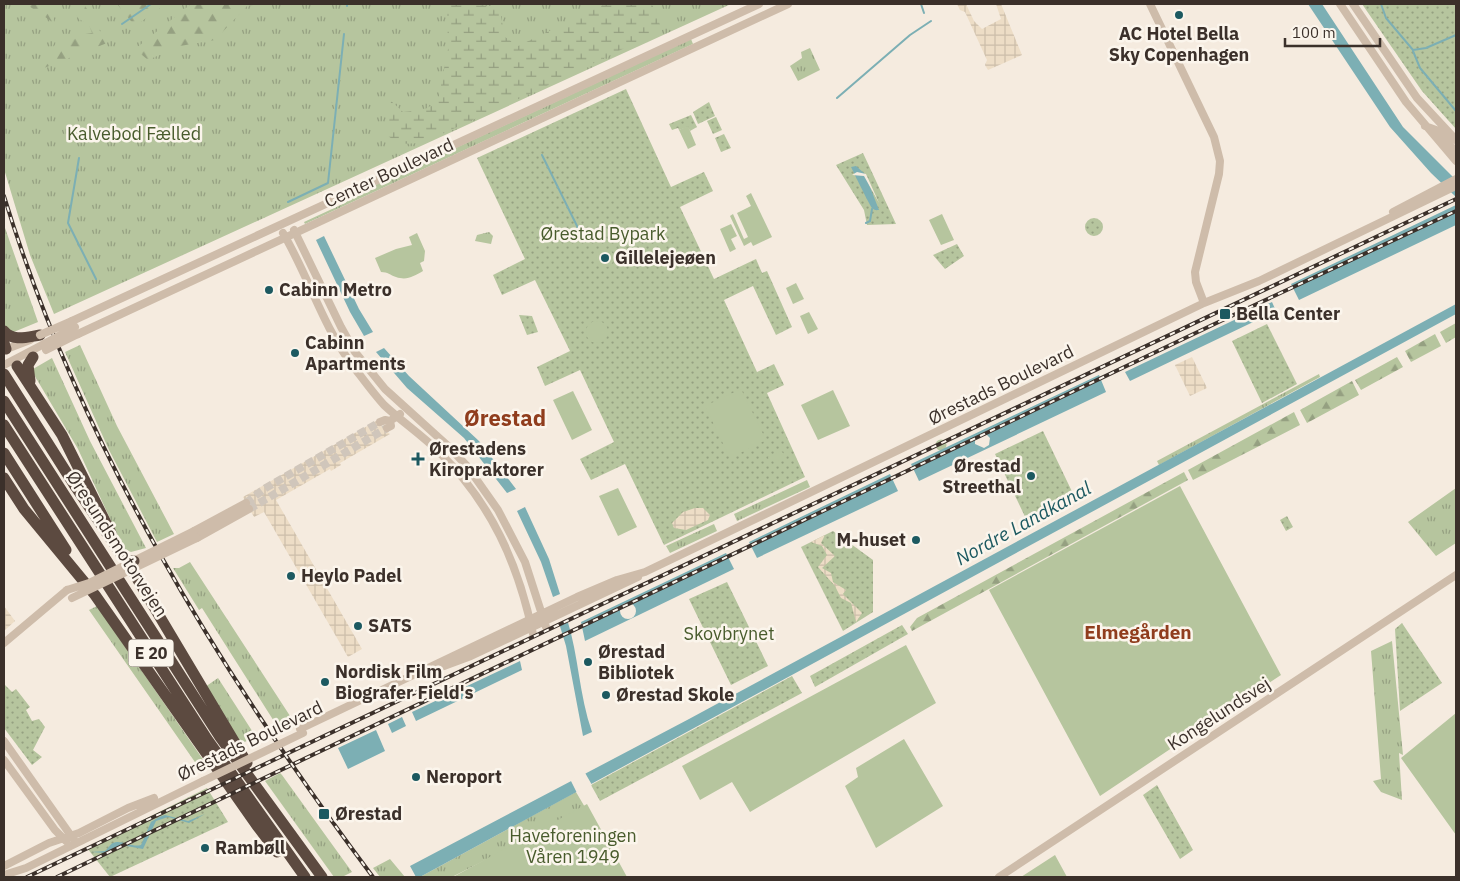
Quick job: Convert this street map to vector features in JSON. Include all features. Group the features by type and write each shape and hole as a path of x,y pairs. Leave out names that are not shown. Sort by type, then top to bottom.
{"highway":[{"path":"4,331 12,338 43,343"},
{"path":"33,357 27,371 31,385 62,435 138,584 287,832"},
{"path":"9,367 31,385"},
{"path":"9,367 75,486 123,557 128,561 134,561"},
{"name":"Øresundsmotorvejen","path":"4,402 220,737 287,832 322,877"},
{"name":"Øresundsmotorvejen","path":"4,425 207,739 305,877"},
{"path":"4,453 36,504 94,585"},
{"path":"4,478 24,508 95,595 258,827 298,877"}],"street":[{"name":"Center Boulevard","path":"9,367 33,357 43,343 75,327 108,306 759,4"},
{"name":"Center Boulevard","path":"4,350 43,343 75,327 153,297 279,241 788,4"},
{"path":"1150,4 1214,137 1220,161 1195,272 1196,282 1204,303"},
{"path":"1340,4 1406,102 1456,161"},
{"path":"1353,4 1417,98 1456,140"},
{"path":"1425,126 1436,130 1456,152"},
{"name":"Ørestads Boulevard","path":"1442,190 1456,179"},
{"name":"Ørestads Boulevard","path":"4,874 26,868 201,779 301,731 432,671 471,656 544,621 617,580 645,572 1204,303 1259,281 1370,227 1406,204 1456,186"},
{"path":"290,221 349,342 385,390 448,446 467,466 498,510 525,562 544,621"},
{"path":"279,226 331,333 391,422"},
{"path":"4,350 9,367 43,343"},
{"path":"391,422 407,411"},
{"path":"380,422 385,420 391,422 432,446 457,471 489,514 516,567 531,627"},
{"path":"4,642 67,590 77,585 94,585 248,506"},
{"path":"39,613 55,602 72,598 134,561 196,534"},
{"name":"Kongelundsvej","path":"999,877 1456,575"},
{"path":"4,741 71,836 73,845"},
{"path":"4,760 63,838 73,845"},
{"name":"Ørestads Boulevard","path":"4,866 128,808 201,779"}],"green space":[{"name":"Kalvebod Fælled","path":"4,4 731,4 54,314 30,255 4,169"},
{"path":"26,4 53,4 54,23"},
{"path":"70,4 84,4 107,43 44,68 58,38 92,33 89,25 79,19"},
{"path":"117,4 166,4 135,26"},
{"path":"191,4 259,4 247,6 215,40 180,46 148,60 135,49"},
{"path":"447,4 491,6 500,11 505,37 518,46 605,4 652,4 662,30 534,92 422,143 399,144 388,136 391,101 403,112 424,110 438,101 448,49"},
{"path":"1362,4 1456,4 1456,129 1422,91"},
{"path":"691,39 693,44 305,224 304,222 345,203 358,193"},
{"path":"810,48 820,70 798,81 790,66 802,58 801,52"},
{"name":"Ørestad Bypark","path":"626,89 671,187 704,172 713,191 680,207 714,279 756,259 762,273 767,271 792,327 776,335 753,286 724,300 757,372 774,364 784,385 767,393 805,477 664,545 625,464 591,480 580,459 614,442 580,370 545,386 537,367 570,351 535,280 502,295 493,275 525,259 477,158"},
{"path":"709,102 715,116 698,124 693,112"},
{"path":"691,115 697,127 690,131 688,127 672,130 669,124"},
{"path":"716,117 722,130 713,134 707,121"},
{"path":"688,126 696,145 688,149 679,130"},
{"path":"724,134 731,148 721,152 715,138"},
{"path":"863,153 896,224 867,225 864,210 836,165"},
{"path":"751,193 772,237 753,246 751,242 744,246 730,216 733,214 744,239 748,237 737,213 751,206 746,196"},
{"path":"942,214 954,240 941,245 929,220"},
{"path":"1094,218 1100,221 1103,227 1100,233 1094,236 1088,233 1085,227 1088,221"},
{"path":"731,224 737,236 731,239 736,249 730,252 720,229"},
{"path":"4,225 38,322 4,336"},
{"path":"489,232 493,236 491,244 475,241 477,235"},
{"path":"417,233 425,251 424,261 420,263 423,271 404,278 381,272 375,258 396,249 412,245 409,237"},
{"path":"957,244 964,256 945,269 933,255"},
{"name":"Gillelejeøen","path":"605,249 611,252 614,258 611,264 605,267 599,264 596,258 599,252"},
{"path":"796,283 804,299 793,304 786,288"},
{"path":"809,312 818,329 808,334 800,316"},
{"path":"519,315 532,316 538,332 527,335"},
{"path":"597,321 605,324 608,332 605,340 597,343 589,340 586,332 589,324"},
{"path":"1456,323 1456,337 1446,343 1440,332"},
{"path":"1267,324 1297,384 1262,403 1232,341"},
{"path":"1435,334 1441,346 1411,362 1405,351"},
{"path":"80,345 117,426 174,534 157,542 109,450 65,352"},
{"path":"1397,357 1403,367 1361,390 1355,380"},
{"path":"52,358 90,441 146,548 131,552 124,549 78,449 33,373 33,369"},
{"path":"1319,374 1320,377 1159,465 1157,461"},
{"path":"1352,381 1359,395 1307,423 1300,410"},
{"path":"741,389 766,440 730,458 705,406"},
{"path":"833,390 850,426 818,440 801,405"},
{"path":"573,391 592,430 572,440 553,400"},
{"path":"1294,412 1300,425 1193,480 1188,470"},
{"path":"1043,431 1077,502 1030,527 995,454"},
{"path":"941,439 947,445 941,451 935,445"},
{"path":"781,451 787,457 774,463 773,460 770,461 768,457"},
{"path":"1184,472 1188,480 912,631 910,627 917,618"},
{"path":"807,480 810,487 737,521 734,514"},
{"path":"1180,486 1281,675 1100,796 989,590"},
{"path":"618,488 637,527 618,536 599,496"},
{"path":"1456,488 1456,543 1436,556 1408,522"},
{"path":"1287,516 1293,527 1286,531 1280,520"},
{"path":"714,524 717,531 670,553 666,546"},
{"path":"833,531 873,560 873,612 843,631 801,547"},
{"path":"190,562 292,719 277,726 202,608 199,610 173,568 179,568"},
{"name":"Skovbrynet","path":"727,582 768,666 731,685 689,599"},
{"path":"97,606 204,761 197,765 89,610"},
{"path":"1402,623 1442,683 1400,711 1395,629"},
{"path":"902,625 908,634 815,687 810,676"},
{"path":"1392,641 1403,755 1399,753 1402,800 1381,792 1373,781 1381,779 1371,651"},
{"path":"906,645 936,703 750,812 732,782 700,800 682,766"},
{"path":"792,676 802,693 600,801 591,785"},
{"path":"218,678 256,737 240,744 205,687"},
{"path":"4,684 12,692 16,689 30,707 26,710 32,721 39,719 45,727 33,750 42,757 32,765 4,728"},
{"path":"1456,713 1456,835 1401,758"},
{"path":"904,739 943,806 876,848 845,786 858,777 856,768"},
{"path":"280,773 352,872 342,877 334,877 265,781"},
{"path":"1157,785 1193,850 1180,859 1143,795"},
{"path":"207,788 228,822 110,877 87,848"},
{"path":"576,792 586,809 452,877 420,877"},
{"name":"Haveforeningen Våren 1949","path":"587,804 627,877 453,877"},
{"path":"1055,855 1067,877 1021,877"},
{"path":"390,859 405,877 380,877 373,868"}],"shaded area":[{"path":"957,4 966,4 974,21 982,29 1001,19 996,4 1001,4 1022,55 988,70 985,65 987,60 965,12 960,10"},
{"path":"1192,357 1207,388 1190,396 1175,365"},
{"path":"376,421 390,434 340,463 341,465 331,471 330,469 276,500 362,649 348,657 264,512 254,517 243,497"},
{"path":"695,508 703,508 710,515 708,520 686,530 674,528 672,523 683,512"},
{"path":"825,535 821,543 835,556 822,568 831,573 833,582 846,590 843,594 862,613 856,622 851,603 841,598 835,586 818,567 827,555 822,546 811,542"},
{"path":"4,606 15,621 4,631 5,611"}],"water":[{"path":"1308,4 1322,4 1403,127 1456,180 1456,197 1431,173 1390,127"},
{"path":"856,166 865,174 879,210 873,209 868,201 851,167"},
{"path":"1456,205 1456,225 1299,300 1291,284"},
{"path":"324,236 359,309 373,332 364,336 350,312 316,240"},
{"path":"1272,302 1276,311 1130,381 1125,372"},
{"name":"Nordre Landkanal","path":"1456,304 1456,314 420,877 416,877 410,866 689,719"},
{"path":"384,348 409,376 479,441 516,489 507,493 464,438 407,388 376,352"},
{"path":"1099,375 1106,392 919,481 911,464"},
{"path":"890,474 898,491 757,558 749,542"},
{"path":"525,507 549,559 560,594 553,597 541,562 517,511"},
{"path":"726,553 734,569 585,641 581,622"},
{"path":"567,619 584,704 592,732 583,736 566,646 559,623"},
{"path":"520,661 522,670 416,721 412,712"},
{"path":"402,717 406,726 392,733 388,724"},
{"path":"376,730 385,751 348,769 338,748"},
{"path":"205,814 189,823 168,817 156,821 143,849 121,845 106,853 91,852 105,851 116,842 141,845 151,822 165,815 188,821"}],"pier":[{"path":"857,172 866,174 879,203 864,176 852,175"},
{"path":"980,435 987,435 990,438 989,445 984,448 975,444 975,440"},
{"path":"628,603 636,611 628,619 620,611"},
{"path":"584,771 592,785 577,793 570,779"}],"waterway":[{"path":"122,24 151,4"},
{"path":"921,4 924,13"},
{"path":"1381,4 1386,18 1413,50 1426,48 1456,35"},
{"path":"837,98 910,35 931,21"},
{"path":"288,202 328,183 344,34"},
{"path":"1413,51 1420,68 1456,111"},
{"path":"542,155 578,228"},
{"path":"79,158 68,223 96,279"},
{"path":"866,223 870,221 872,209"}],"tunnel":[{"path":"246,503 264,489 380,422"},
{"path":"249,509 387,428"}],"railway":[{"path":"4,196 35,288 72,378 113,466 159,552 208,636 261,718 316,799 373,877"},
{"path":"27,877 1456,199"},
{"path":"57,877 1227,318 1456,211"}],"place":[{"name":"AC Hotel Bella Sky Copenhagen","path":"1179,15"},
{"name":"Gillelejeøen","path":"605,258"},
{"name":"Cabinn Metro","path":"269,290"},
{"name":"Bella Center","path":"1225,314"},
{"name":"Cabinn Apartments","path":"295,353"},
{"name":"Ørestadens Kiropraktorer","path":"418,459"},
{"name":"Ørestad Streethal","path":"1031,476"},
{"name":"M-huset","path":"916,540"},
{"name":"Heylo Padel","path":"291,576"},
{"name":"SATS","path":"358,626"},
{"name":"Ørestad Bibliotek","path":"588,662"},
{"name":"Nordisk Film Biografer Field's","path":"325,682"},
{"name":"Ørestad Skole","path":"606,695"},
{"name":"Neroport","path":"416,777"},
{"name":"Ørestad","path":"324,814"},
{"name":"Rambøll","path":"205,848"}],"district":[{"name":"Ørestad","path":"505,418"},
{"name":"Elmegården","path":"1138,632"}]}
